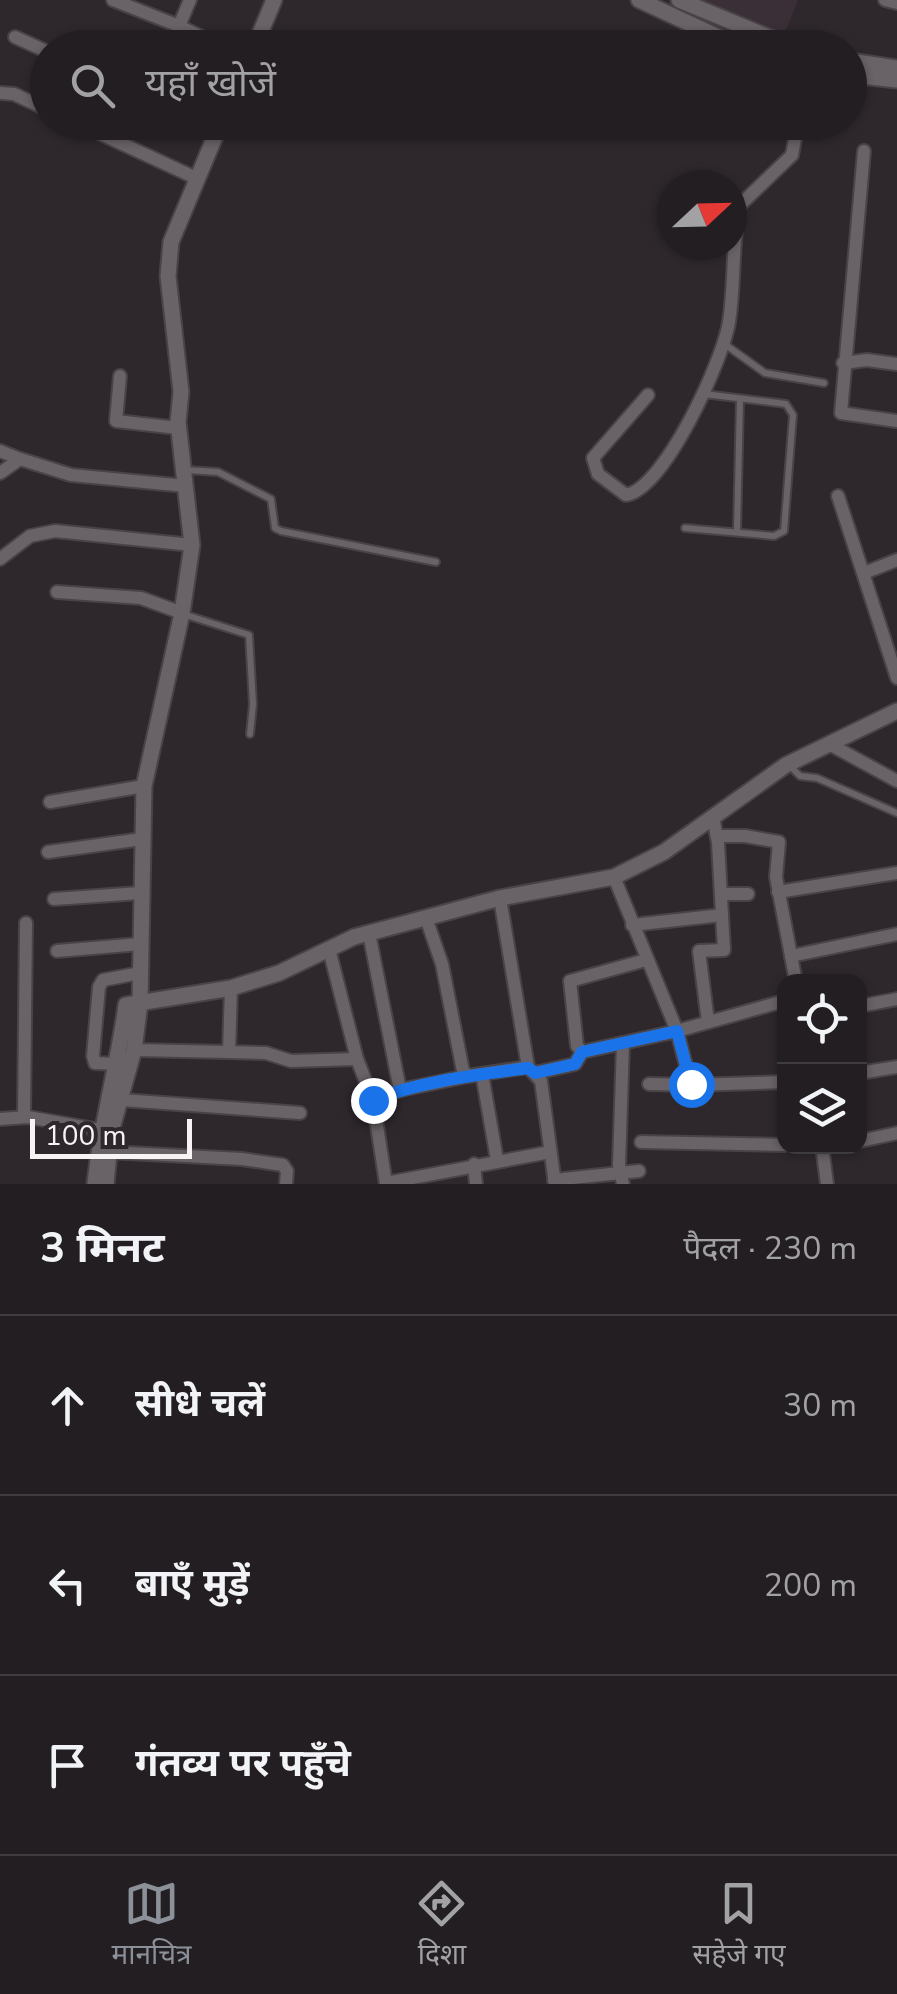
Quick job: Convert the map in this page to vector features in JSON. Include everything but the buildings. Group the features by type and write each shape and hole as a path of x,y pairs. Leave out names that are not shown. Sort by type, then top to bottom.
{"street":[{"path":"113,0 187,30"},
{"path":"179,26 190,0"},
{"path":"262,30 274,0"},
{"path":"638,0 703,30"},
{"path":"679,0 752,30"},
{"path":"885,0 897,3"},
{"path":"15,37 30,44"},
{"path":"867,64 897,68"},
{"path":"867,77 897,80"},
{"path":"0,93 30,102"},
{"path":"114,140 196,178"},
{"path":"94,1184 117,1064 140,973 144,786 182,614 192,545 178,428 181,392 168,276 171,242 210,140"},
{"path":"648,395 593,458 598,474 626,495 645,488 686,429 703,394 729,326 739,206 792,155 795,140"},
{"path":"864,151 841,413 897,420"},
{"path":"843,363 867,360 897,364"},
{"path":"120,376 116,421 178,428"},
{"path":"0,452 71,475 185,478"},
{"path":"0,474 20,458"},
{"path":"838,496 897,678"},
{"path":"0,559 30,536 56,530 192,545"},
{"path":"864,572 897,560"},
{"path":"57,592 141,598 182,614"},
{"path":"133,1004 230,988 279,974 369,933 500,898 614,877 664,852 788,764 897,711"},
{"path":"831,745 897,780"},
{"path":"50,802 144,786"},
{"path":"708,1022 699,951 724,950 713,817"},
{"path":"716,836 779,842 776,878 794,974"},
{"path":"48,852 142,839"},
{"path":"778,892 897,873"},
{"path":"614,877 677,1031 691,1084"},
{"path":"54,899 140,893"},
{"path":"721,894 748,894"},
{"path":"500,898 532,1070 541,1081 554,1182 622,1178 639,1171"},
{"path":"632,925 722,914"},
{"path":"426,918 442,964 463,1071 475,1075"},
{"path":"24,1118 26,924"},
{"path":"369,933 400,1090"},
{"path":"791,956 897,934"},
{"path":"56,951 140,944"},
{"path":"329,949 357,1059 373,1100 386,1183 550,1152"},
{"path":"582,1052 577,1046 570,981 646,960"},
{"path":"117,1064 95,1063 93,1056 100,982 140,973"},
{"path":"229,1052 230,988"},
{"path":"867,1005 897,999"},
{"path":"106,1184 106,1131 122,1100 134,1050 133,1004"},
{"path":"373,1100 400,1090 475,1075 575,1064 582,1052 777,1004"},
{"path":"622,1178 623,1043"},
{"path":"134,1050 266,1052 292,1061 357,1059"},
{"path":"867,1072 897,1067"},
{"path":"475,1075 497,1160"},
{"path":"649,1084 777,1082"},
{"path":"122,1100 300,1113"},
{"path":"0,1119 24,1118 106,1131"},
{"path":"867,1139 897,1133"},
{"path":"640,1142 777,1145"},
{"path":"109,1152 282,1165 288,1176 286,1184"},
{"path":"823,1154 827,1184"},
{"path":"474,1164 476,1184"}],"lane":[{"path":"722,343 766,373 824,382"},
{"path":"685,528 774,536 784,531 792,415 786,404 703,394"},
{"path":"736,533 740,399"},
{"path":"185,478 218,472 270,499 275,528 281,532 436,562"},
{"path":"182,614 249,634 254,704 250,734"},
{"path":"788,764 800,776 816,778 897,813"}],"shaded area":[{"path":"688,0 798,0 786,30 770,30"}],"route":[{"path":"373,1100 400,1090 468,1076 528,1068 535,1073 575,1064 582,1052 677,1031 691,1084"}]}
